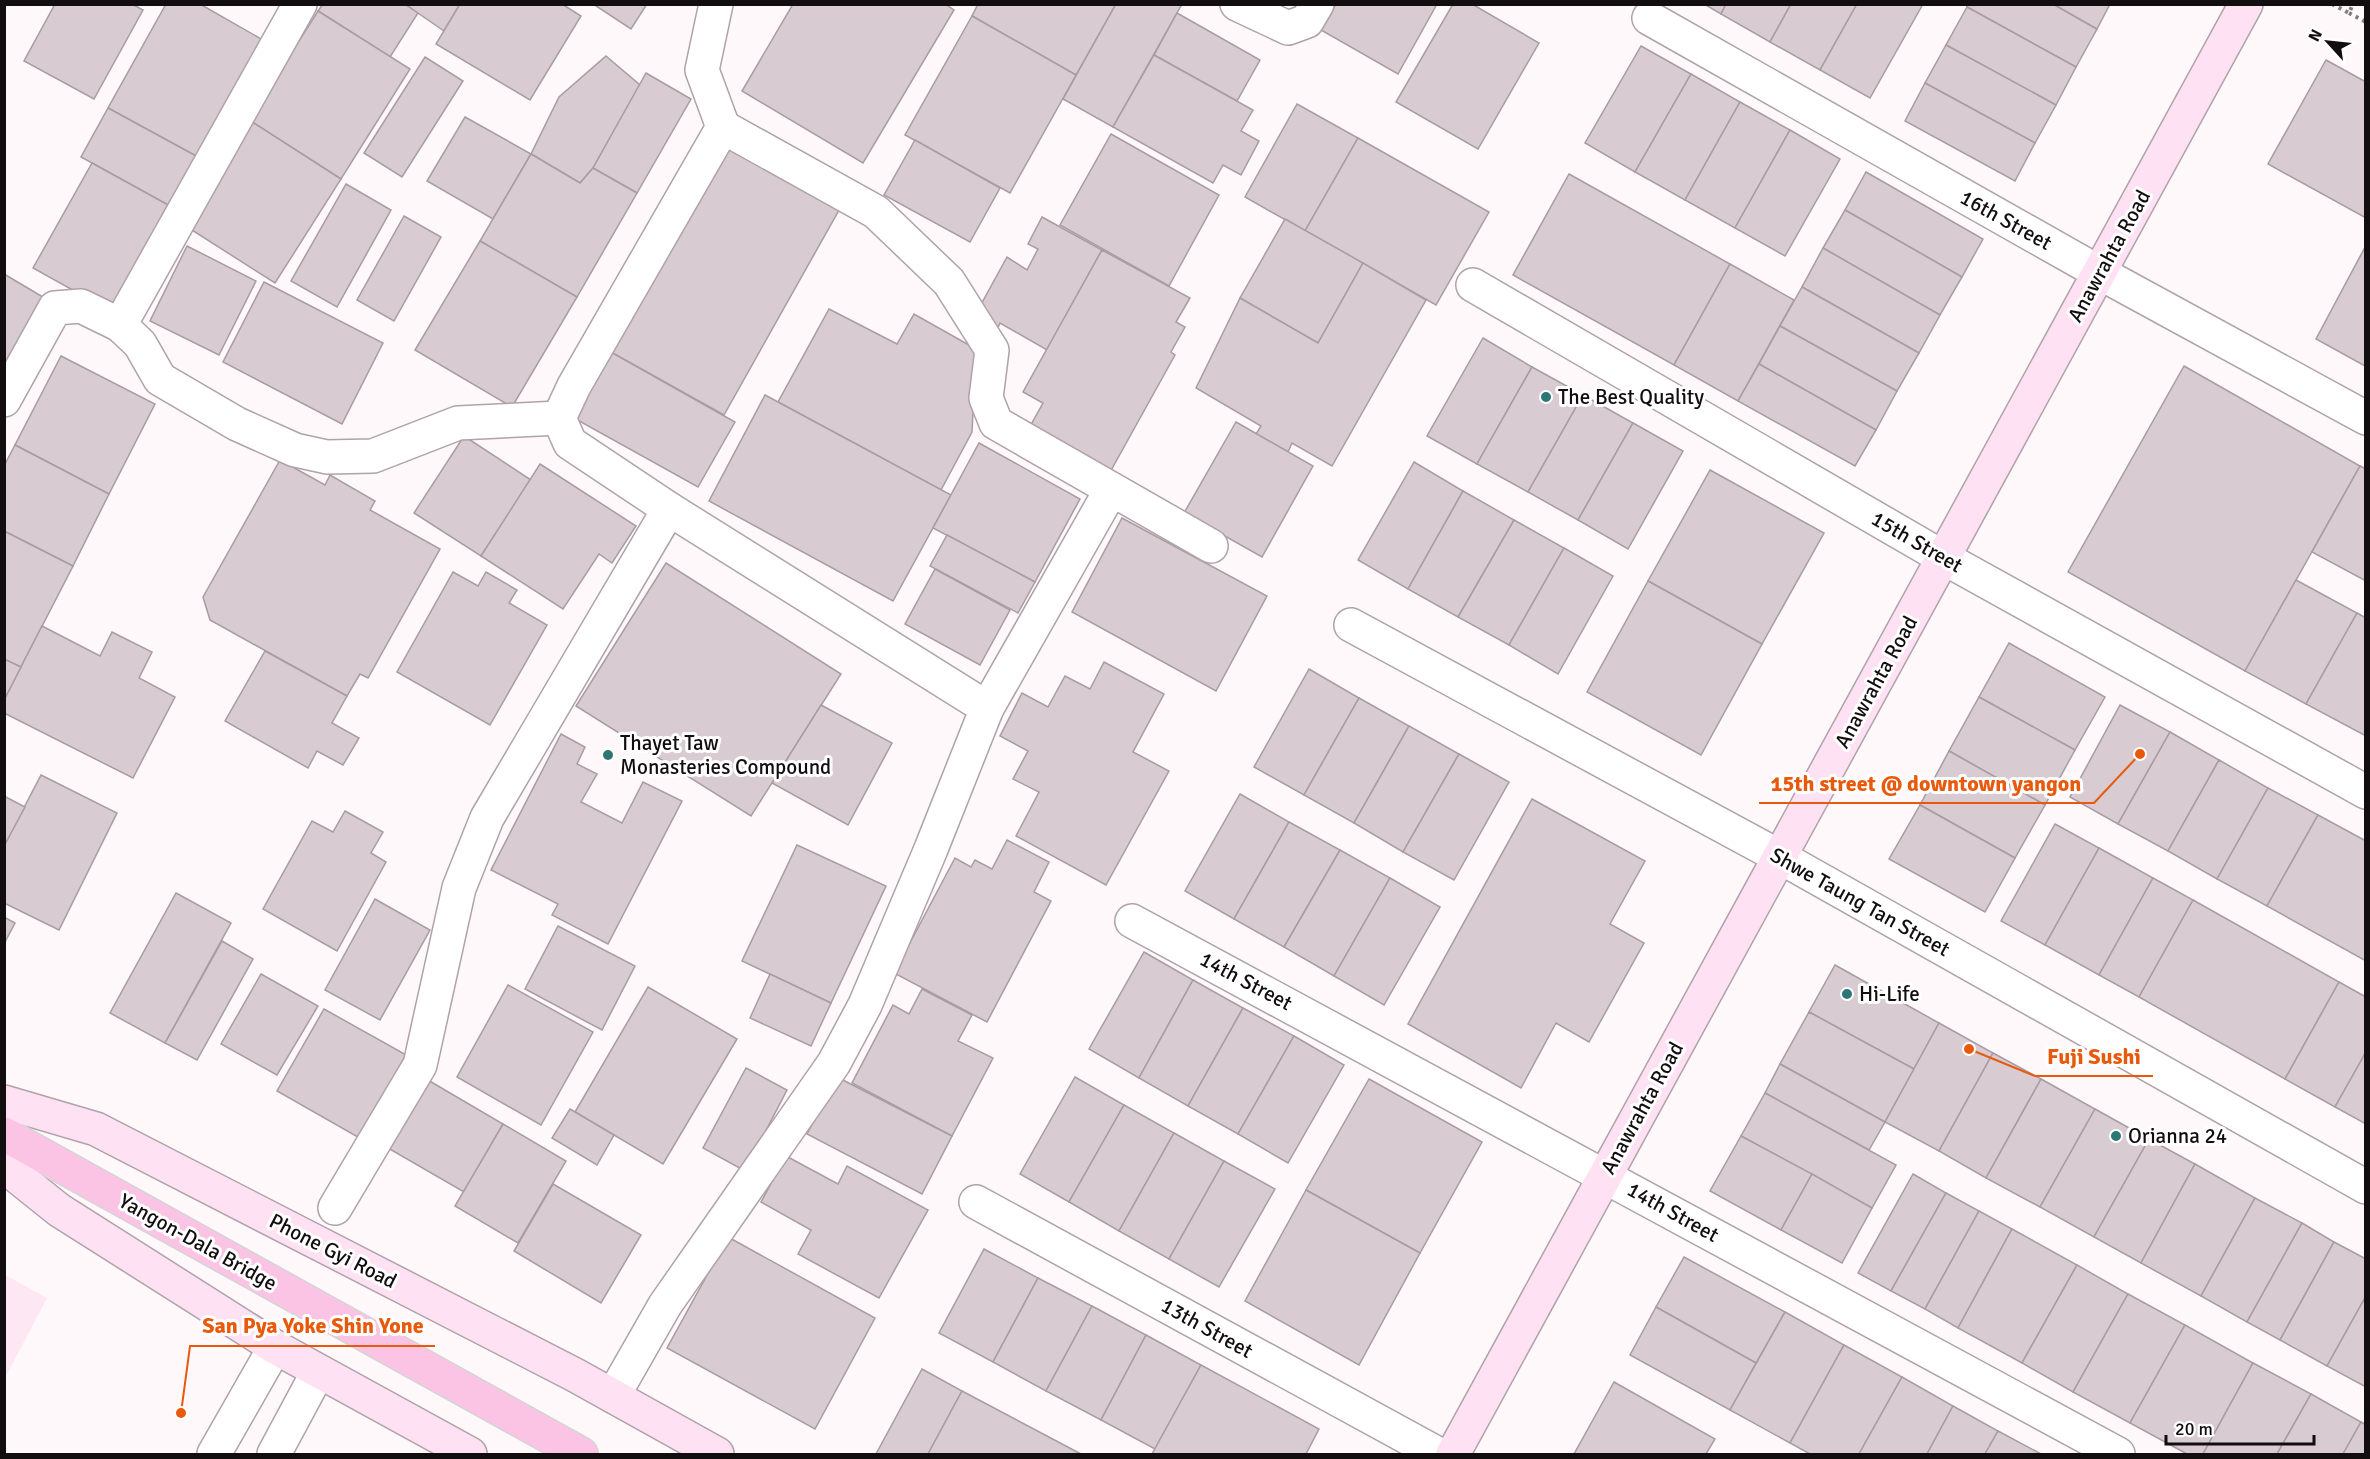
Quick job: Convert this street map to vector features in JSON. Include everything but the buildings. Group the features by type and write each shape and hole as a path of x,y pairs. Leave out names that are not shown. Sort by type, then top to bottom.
{"main road":[{"name":"Anawrahta Road","path":"1453,1455 2246,4"},
{"name":"Phone Gyi Road","path":"4,1102 96,1129 612,1396 717,1455"},
{"name":"Yangon-Dala Bridge","path":"4,1134 581,1455"},
{"path":"4,1166 59,1210 275,1347 470,1455"}],"street":[{"path":"120,326 300,4"},
{"path":"716,4 702,70 723,127 876,212 949,282 992,350 986,398 996,423 1211,546"},
{"path":"1237,4 1288,28 1307,21 1317,4"},
{"name":"16th Street","path":"1649,18 2100,273 2366,418"},
{"path":"723,127 574,386 559,418 570,443 987,708"},
{"name":"15th Street","path":"1473,285 1944,558 2366,792"},
{"path":"4,400 55,308 81,306 120,326 140,344 160,379 237,424 295,450 327,457 373,456 458,423 559,418"},
{"path":"612,1396 665,1305 839,1053 870,994 932,849 987,708 1111,490"},
{"path":"335,1208 420,1065 459,888 487,818 669,508"},
{"name":"Shwe Taung Tan Street","path":"1351,625 1780,857 2366,1187"},
{"name":"14th Street","path":"1132,921 1606,1175 2118,1455"},
{"name":"13th Street","path":"976,1202 1438,1455"},
{"path":"214,1455 275,1347"},
{"path":"274,1455 318,1372"}],"path":[{"path":"2331,4 2366,22"},
{"path":"2349,13 2353,4"}],"shaded area":[{"path":"5,1275 47,1298 5,1378"}],"place":[{"name":"The Best Quality","path":"1546,397"},
{"name":"15th street @ downtown yangon","path":"2140,754"},
{"name":"Thayet Taw Monasteries Compound","path":"608,755"},
{"name":"Hi-Life","path":"1847,994"},
{"name":"Fuji Sushi","path":"1969,1049"},
{"name":"Orianna 24","path":"2116,1136"},
{"name":"San Pya Yoke Shin Yone","path":"181,1413"}]}
